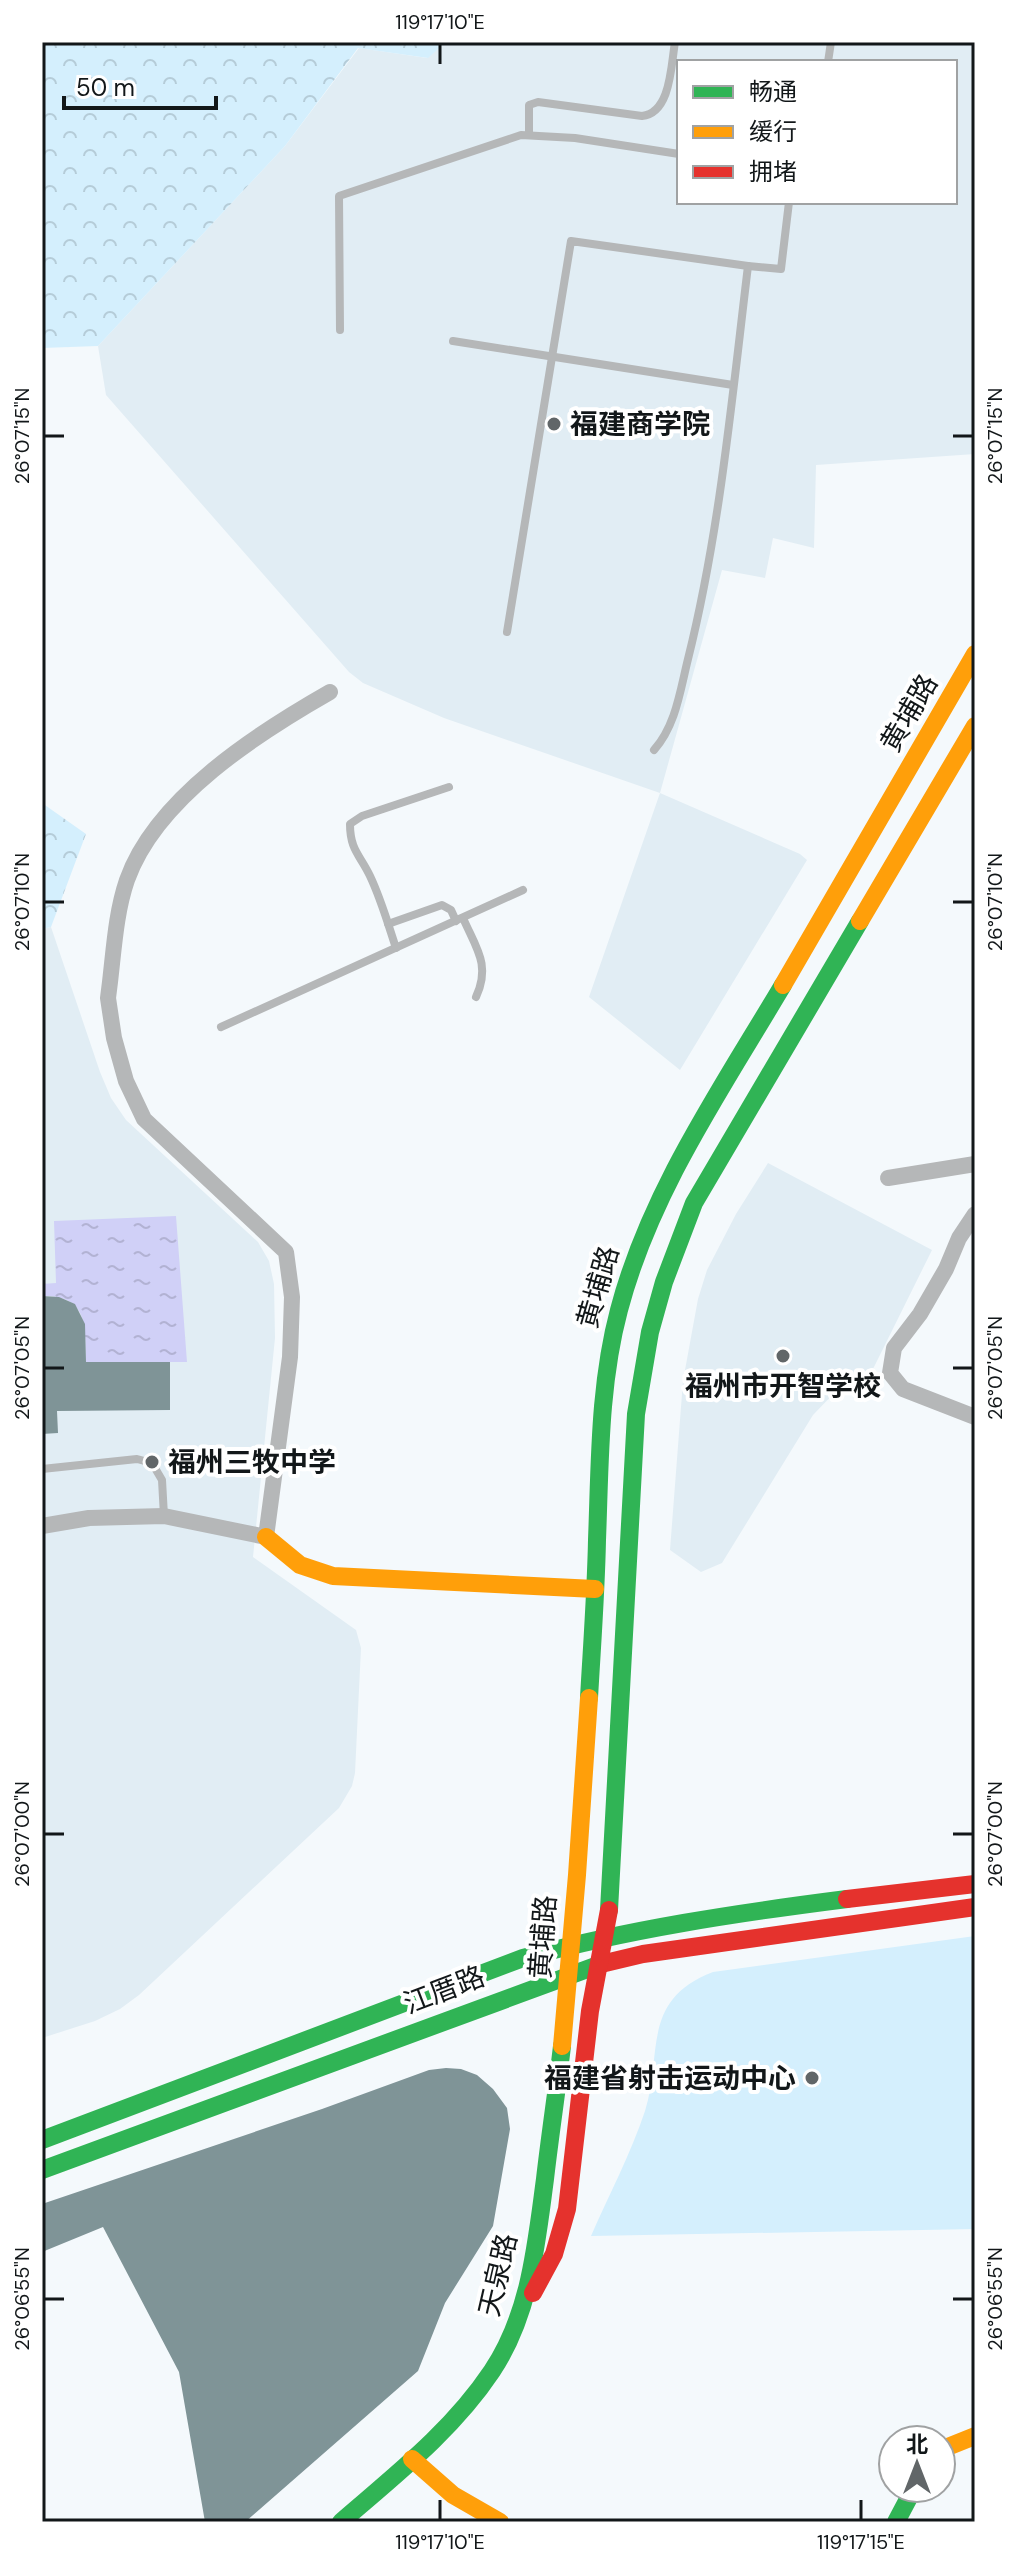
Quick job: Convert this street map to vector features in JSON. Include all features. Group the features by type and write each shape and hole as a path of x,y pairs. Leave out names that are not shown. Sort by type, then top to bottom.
{"main road":[{"name":"黄埔路","path":"564,2022 609,1350 639,1244 686,1147 975,654"},
{"name":"黄埔路","path":"522,2313 554,2254 567,2209 590,2011 610,1899 636,1414 647,1341 666,1270 705,1183 975,726"},
{"path":"266,1537 300,1565 333,1576 595,1589"},
{"name":"江厝路","path":"42,2140 523,1958 570,1944 605,1935 975,1884"},
{"name":"江厝路","path":"42,2170 600,1964 643,1954 975,1907"},
{"name":"天泉路","path":"341,2522 457,2415 505,2351 522,2313 556,2101 564,2022"},
{"path":"412,2459 459,2502 500,2522"},
{"path":"896,2522 906,2504"}],"street":[{"path":"42,1526 89,1518 164,1516 266,1537 291,1344 292,1297 286,1252 144,1119 126,1081 114,1038 108,998 126,883 153,834 193,789 240,748 330,692"},
{"path":"888,1178 975,1164"},
{"path":"975,1214 959,1238 946,1269 920,1314 894,1348 890,1373 903,1389 975,1417"}],"lane":[{"path":"529,134 529,105 538,102 650,115 663,101 675,42"},
{"path":"340,330 339,196 484,145 529,134 677,154"},
{"path":"507,632 571,241 781,269 789,204"},
{"path":"654,750 663,740 673,718 705,592 748,266"},
{"path":"453,341 733,385"},
{"path":"396,948 369,874 350,841 350,824 362,816 449,787"},
{"path":"221,1027 523,890"},
{"path":"388,924 442,905 451,910 460,920 484,964 485,975 476,997"},
{"path":"42,1469 137,1459 152,1463 162,1480 164,1516"}],"shaded area":[{"name":"福建商学院","path":"446,42 975,42 975,454 816,465 814,548 773,538 765,578 722,570 660,793 444,718 363,683 349,672 106,395 98,346 285,146 359,48 427,58"},
{"path":"660,793 800,854 807,860 680,1070 589,997"},
{"name":"福州三牧中学","path":"51,927 111,1098 126,1120 258,1242 269,1261 274,1284 275,1338 253,1557 356,1630 361,1648 355,1773 352,1786 339,1808 139,1995 95,2021 42,2038 42,929"},
{"name":"福州市开智学校","path":"768,1163 932,1250 871,1373 842,1372 835,1382 840,1387 813,1415 722,1563 701,1572 670,1550 683,1381 698,1299 707,1270 736,1214"}],"green space":[{"path":"42,42 446,42 428,58 358,48 285,146 98,346 42,348"},
{"path":"42,803 86,834 51,927 42,929"},
{"name":"福建省射击运动中心","path":"975,1936 975,2229 591,2236 645,2111 658,2031 664,2013 674,1998 690,1984 713,1972"}],"water":[{"path":"176,1216 187,1362 86,1362 84,1325 76,1307 57,1297 42,1296 42,1284 56,1283 54,1221"}],"building":[{"path":"42,1296 59,1297 75,1304 85,1324 86,1362 170,1362 170,1410 57,1411 58,1433 42,1434"},
{"path":"446,2068 477,2075 493,2089 507,2108 510,2129 493,2226 445,2303 418,2371 245,2522 205,2522 179,2372 103,2227 42,2252 42,2204 429,2070"}],"traffic: fast":[{"path":"609,1910 636,1414 650,1332 664,1282 694,1203 860,921"},
{"path":"589,1698 602,1424 612,1338 619,1310 632,1266 668,1182 783,985"},
{"path":"42,2140 523,1958 684,1923 847,1899"},
{"path":"42,2170 601,1964"},
{"path":"341,2522 441,2433 476,2393 505,2349 523,2303 534,2254 562,2046"},
{"path":"896,2522 906,2504"}],"traffic: slow":[{"path":"783,985 975,654"},
{"path":"860,921 975,726"},
{"path":"266,1537 300,1565 333,1576 595,1589"},
{"path":"562,2046 589,1698"},
{"path":"957,2443 975,2436"},
{"path":"412,2459 453,2495 500,2522"}],"traffic: jam":[{"path":"847,1899 975,1884"},
{"path":"601,1964 643,1954 975,1907"},
{"path":"533,2293 554,2254 567,2209 590,2011 609,1910"}],"place":[{"name":"福建商学院","path":"554,424"},
{"name":"福州市开智学校","path":"783,1356"},
{"name":"福州三牧中学","path":"152,1462"},
{"name":"福建省射击运动中心","path":"812,2078"}]}
